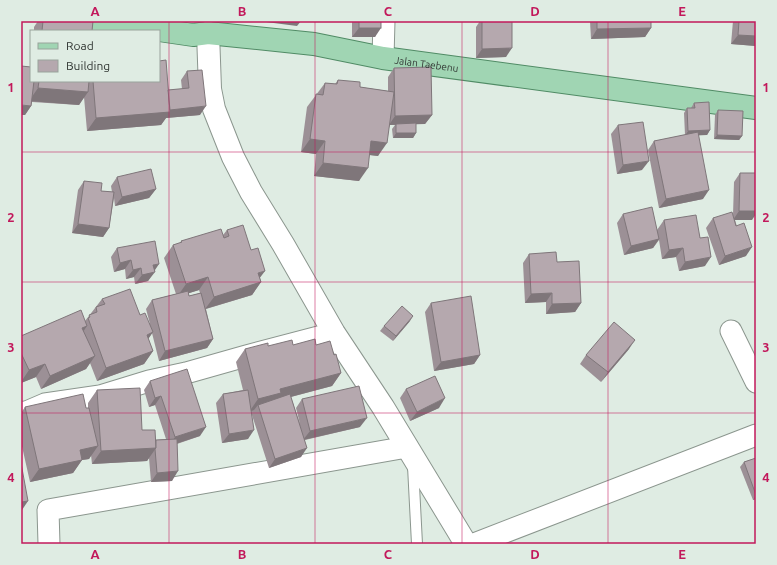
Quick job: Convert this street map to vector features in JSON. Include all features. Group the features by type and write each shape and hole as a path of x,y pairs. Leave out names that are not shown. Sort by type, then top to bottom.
{"main road":[{"name":"Jalan Taebenu","path":"97,21 198,29 314,44 383,58 756,108"}],"street":[{"path":"383,58 384,21"},
{"path":"198,29 214,109 233,157 251,192 334,333 383,407 466,544"},
{"path":"731,332 756,382"},
{"path":"21,412 24,413 45,404 100,396 149,381 186,373 334,333"},
{"path":"474,544 756,435"},
{"path":"49,544 48,510 410,452"}],"lane":[{"path":"410,452 418,544"}],"building":[{"path":"43,21 93,21 92,30 42,30"},
{"path":"359,21 381,21 381,28 359,28"},
{"path":"482,21 512,21 512,48 482,49"},
{"path":"597,21 651,21 651,28 597,29"},
{"path":"739,21 756,21 756,36 738,35"},
{"path":"166,60 170,112 96,118 93,82 160,82 160,61"},
{"path":"21,66 30,67 30,82 34,82 31,106 21,105"},
{"path":"431,67 432,115 395,116 394,68"},
{"path":"202,70 206,106 170,110 168,90 189,88 187,71"},
{"path":"338,80 360,82 360,87 394,92 387,143 371,141 368,168 323,163 325,141 310,139 316,94 323,95 325,83 337,84"},
{"path":"39,82 89,82 88,92 38,88"},
{"path":"709,102 710,130 688,131 687,108 695,108 694,103"},
{"path":"718,110 743,111 742,136 717,135"},
{"path":"643,122 649,161 623,165 618,125"},
{"path":"416,123 416,133 396,133 396,124"},
{"path":"698,132 709,190 666,199 654,141"},
{"path":"151,169 156,189 122,197 117,177"},
{"path":"740,173 756,173 756,211 739,211"},
{"path":"84,181 102,183 101,191 114,192 109,228 78,224"},
{"path":"652,207 659,239 631,246 623,214"},
{"path":"732,212 736,226 744,223 752,247 725,256 713,218"},
{"path":"696,215 700,238 708,237 711,257 685,262 683,248 669,250 664,220"},
{"path":"243,225 251,250 258,248 265,271 258,273 261,282 214,297 208,277 186,284 173,245 182,242 181,241 221,229 224,238 229,236 227,230"},
{"path":"155,241 159,264 153,265 155,272 142,275 141,268 133,270 131,260 120,263 117,248"},
{"path":"556,252 557,262 579,261 581,303 552,304 552,293 531,294 529,254"},
{"path":"130,289 140,315 145,313 153,332 147,335 153,351 106,368 88,318 90,317 89,315 97,312 96,307 105,304 102,299"},
{"path":"188,291 189,296 201,293 213,339 165,351 152,300"},
{"path":"471,296 480,355 441,362 431,303"},
{"path":"402,306 413,316 396,336 384,326"},
{"path":"81,310 87,326 82,328 95,356 50,376 45,364 29,370 21,353 21,336"},
{"path":"614,322 635,340 608,372 586,355"},
{"path":"315,339 316,345 330,341 334,355 336,354 341,373 280,389 281,393 258,399 245,349 268,343 268,346 292,340 293,345"},
{"path":"187,369 206,427 175,437 161,396 155,398 150,381"},
{"path":"435,376 445,398 417,412 406,389"},
{"path":"359,386 367,418 310,431 302,399"},
{"path":"140,388 142,430 155,430 156,448 101,451 97,390"},
{"path":"248,390 254,430 229,434 223,394"},
{"path":"83,394 86,408 89,408 98,446 80,450 82,460 39,469 25,407"},
{"path":"290,394 307,448 275,459 258,405"},
{"path":"177,439 178,471 157,473 155,449 156,440"},
{"path":"756,458 756,495 744,462"},
{"path":"21,463 28,501 21,502"}]}
